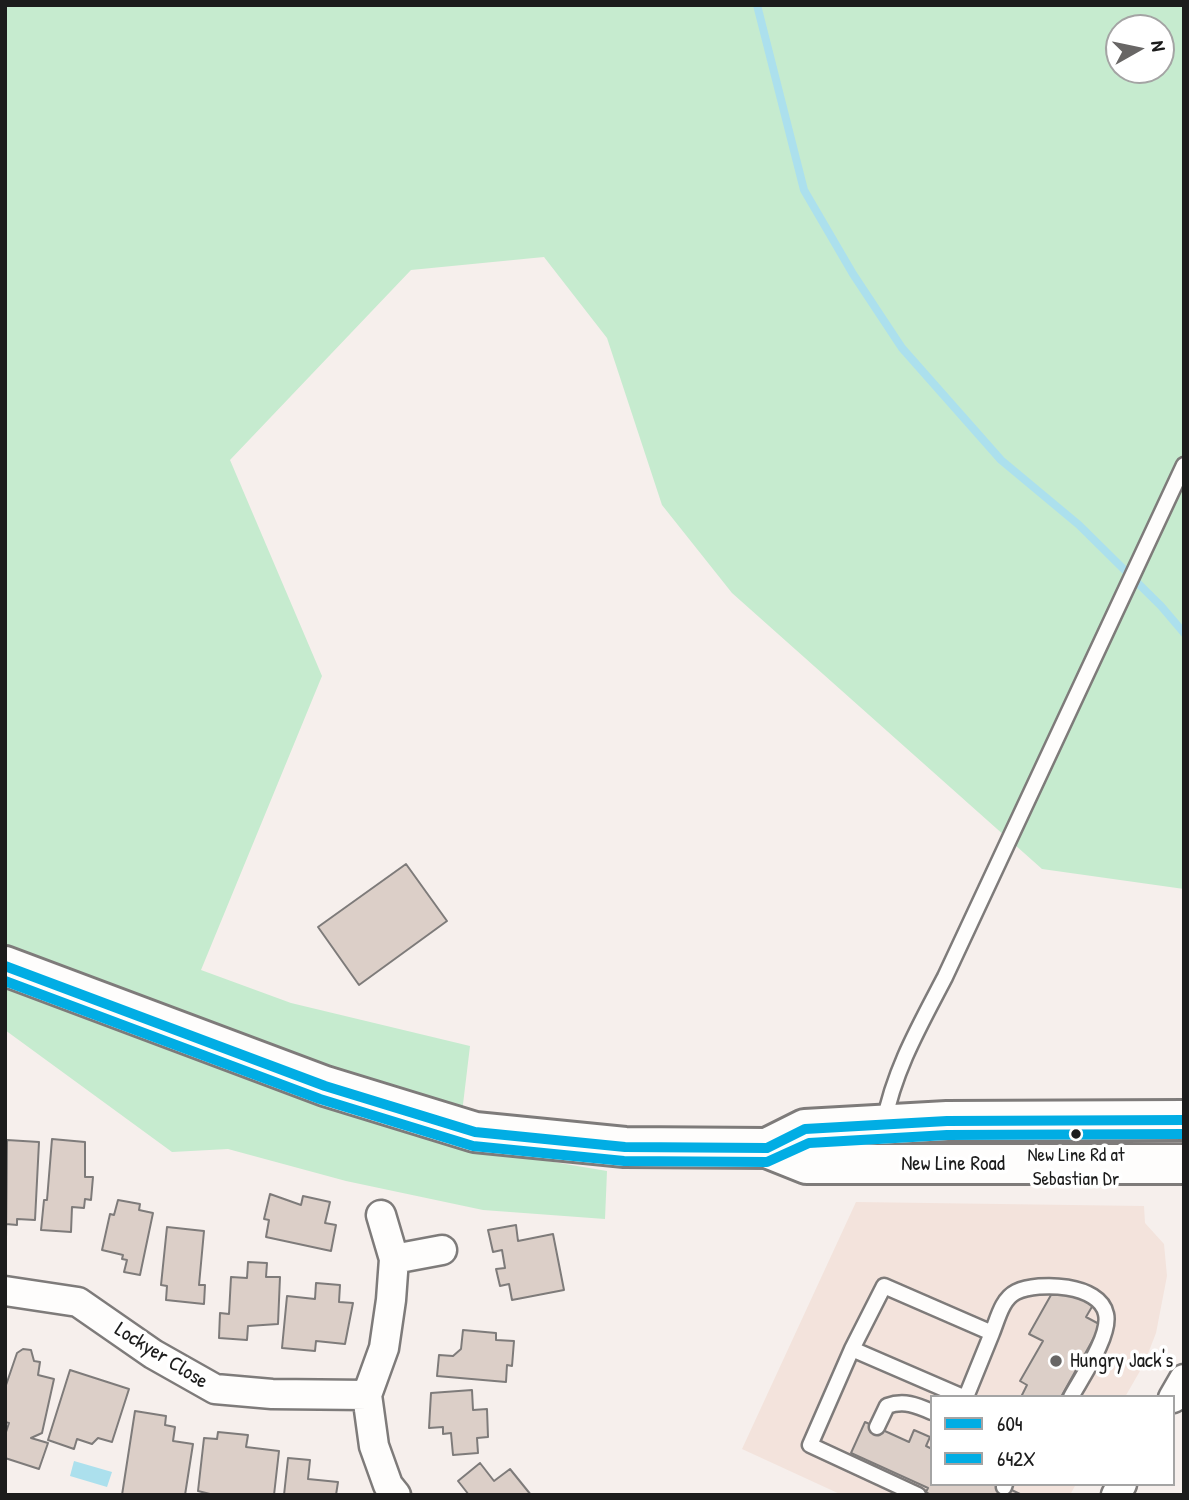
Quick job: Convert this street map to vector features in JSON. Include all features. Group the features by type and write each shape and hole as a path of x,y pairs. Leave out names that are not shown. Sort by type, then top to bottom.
{"main road":[{"name":"New Line Road","path":"5,966 325,1086 475,1132 625,1147 767,1148 807,1164 1184,1164"},
{"name":"New Line Road","path":"767,1148 806,1129 884,1125 1184,1120"}],"street":[{"path":"381,1215 394,1259 384,1348 367,1395 374,1446 388,1485 396,1495"},
{"path":"394,1259 442,1250"},
{"name":"Lockyer Close","path":"5,1291 78,1302 153,1354 215,1389 272,1394 367,1395"}],"lane":[{"path":"884,1125 889,1095 904,1054 945,978 1184,465"},
{"path":"918,1495 862,1463 810,1445 852,1349 884,1286 992,1332"},
{"path":"965,1395 1004,1303 1016,1292 1034,1288 1081,1290 1099,1298 1107,1314 1105,1334 1072,1395"},
{"path":"852,1349 959,1395"},
{"path":"877,1427 887,1406 898,1402 912,1403 930,1411"}],"shaded area":[{"path":"856,1202 1144,1206 1145,1223 1164,1244 1167,1276 1156,1333 1144,1364 1126,1395 930,1395 930,1486 1075,1486 1070,1495 842,1495 742,1449"}],"green space":[{"path":"5,5 1184,5 1184,889 1042,869 732,593 662,505 607,338 544,257 411,270 230,460 322,676 201,970 291,1003 470,1046 458,1146 607,1171 605,1219 483,1210 346,1181 228,1149 172,1152 5,1030"}],"water":[{"path":"74,1461 112,1472 107,1487 70,1476"}],"building":[{"path":"406,864 447,921 359,985 318,927"},
{"path":"52,1139 85,1142 85,1177 93,1177 91,1200 85,1199 84,1208 72,1207 71,1232 41,1230 44,1200 47,1200"},
{"path":"7,1140 39,1142 35,1220 17,1219 17,1225 6,1224"},
{"path":"270,1194 301,1205 303,1196 330,1202 325,1223 336,1225 331,1251 266,1237 269,1220 264,1219"},
{"path":"118,1200 140,1204 139,1210 153,1213 140,1275 124,1272 127,1260 122,1259 123,1255 102,1250 110,1214 114,1215"},
{"path":"516,1225 518,1241 553,1234 564,1290 512,1300 509,1284 500,1286 496,1269 505,1268 502,1250 493,1252 488,1230"},
{"path":"167,1227 204,1231 199,1285 205,1285 204,1304 166,1300 167,1286 161,1285"},
{"path":"248,1262 267,1263 266,1277 280,1277 278,1324 248,1326 247,1340 219,1338 220,1313 229,1314 231,1277 247,1278"},
{"path":"316,1283 340,1285 339,1302 353,1303 345,1344 316,1341 315,1351 282,1348 287,1296 315,1299"},
{"name":"Hungry Jack's","path":"1074,1294 1093,1305 1086,1317 1101,1325 1062,1395 1022,1395 1027,1385 1020,1381 1043,1341 1029,1334 1051,1295"},
{"path":"463,1330 496,1333 496,1340 514,1341 512,1366 507,1365 506,1382 437,1376 439,1355 453,1356 461,1349"},
{"path":"23,1349 31,1350 34,1361 40,1362 38,1375 54,1379 42,1433 31,1438 48,1443 39,1469 5,1458 5,1435 9,1423 5,1422 5,1388 17,1353"},
{"path":"70,1370 129,1389 112,1442 98,1438 92,1444 77,1439 74,1449 48,1440"},
{"path":"472,1390 473,1410 487,1409 488,1437 477,1438 478,1453 453,1455 451,1433 443,1434 443,1427 429,1428 431,1393"},
{"path":"135,1411 166,1416 165,1425 175,1427 173,1441 193,1444 185,1495 122,1495"},
{"path":"865,1422 909,1442 914,1430 930,1437 926,1446 930,1448 930,1486 1003,1486 1020,1494 931,1495 926,1492 928,1488 851,1453"},
{"path":"218,1432 248,1435 246,1447 279,1451 274,1495 214,1495 198,1491 204,1438 217,1439"},
{"path":"288,1458 310,1460 308,1479 338,1482 336,1495 284,1495"},
{"path":"480,1463 494,1481 510,1469 531,1495 469,1495 458,1481"}],"waterway":[{"path":"757,5 804,190 853,274 902,348 1001,460 1079,525 1161,606 1184,633"}],"transit line":[{"name":"604","path":"5,966 325,1086 475,1132 625,1147 767,1148 805,1129 947,1121 1184,1120"},
{"name":"642X","path":"5,981 320,1099 473,1146 624,1161 767,1162 809,1143 947,1135 1184,1134"}],"place":[{"name":"New Line Rd at Sebastian Dr","path":"1076,1134"},
{"name":"Hungry Jack's","path":"1056,1361"}]}
